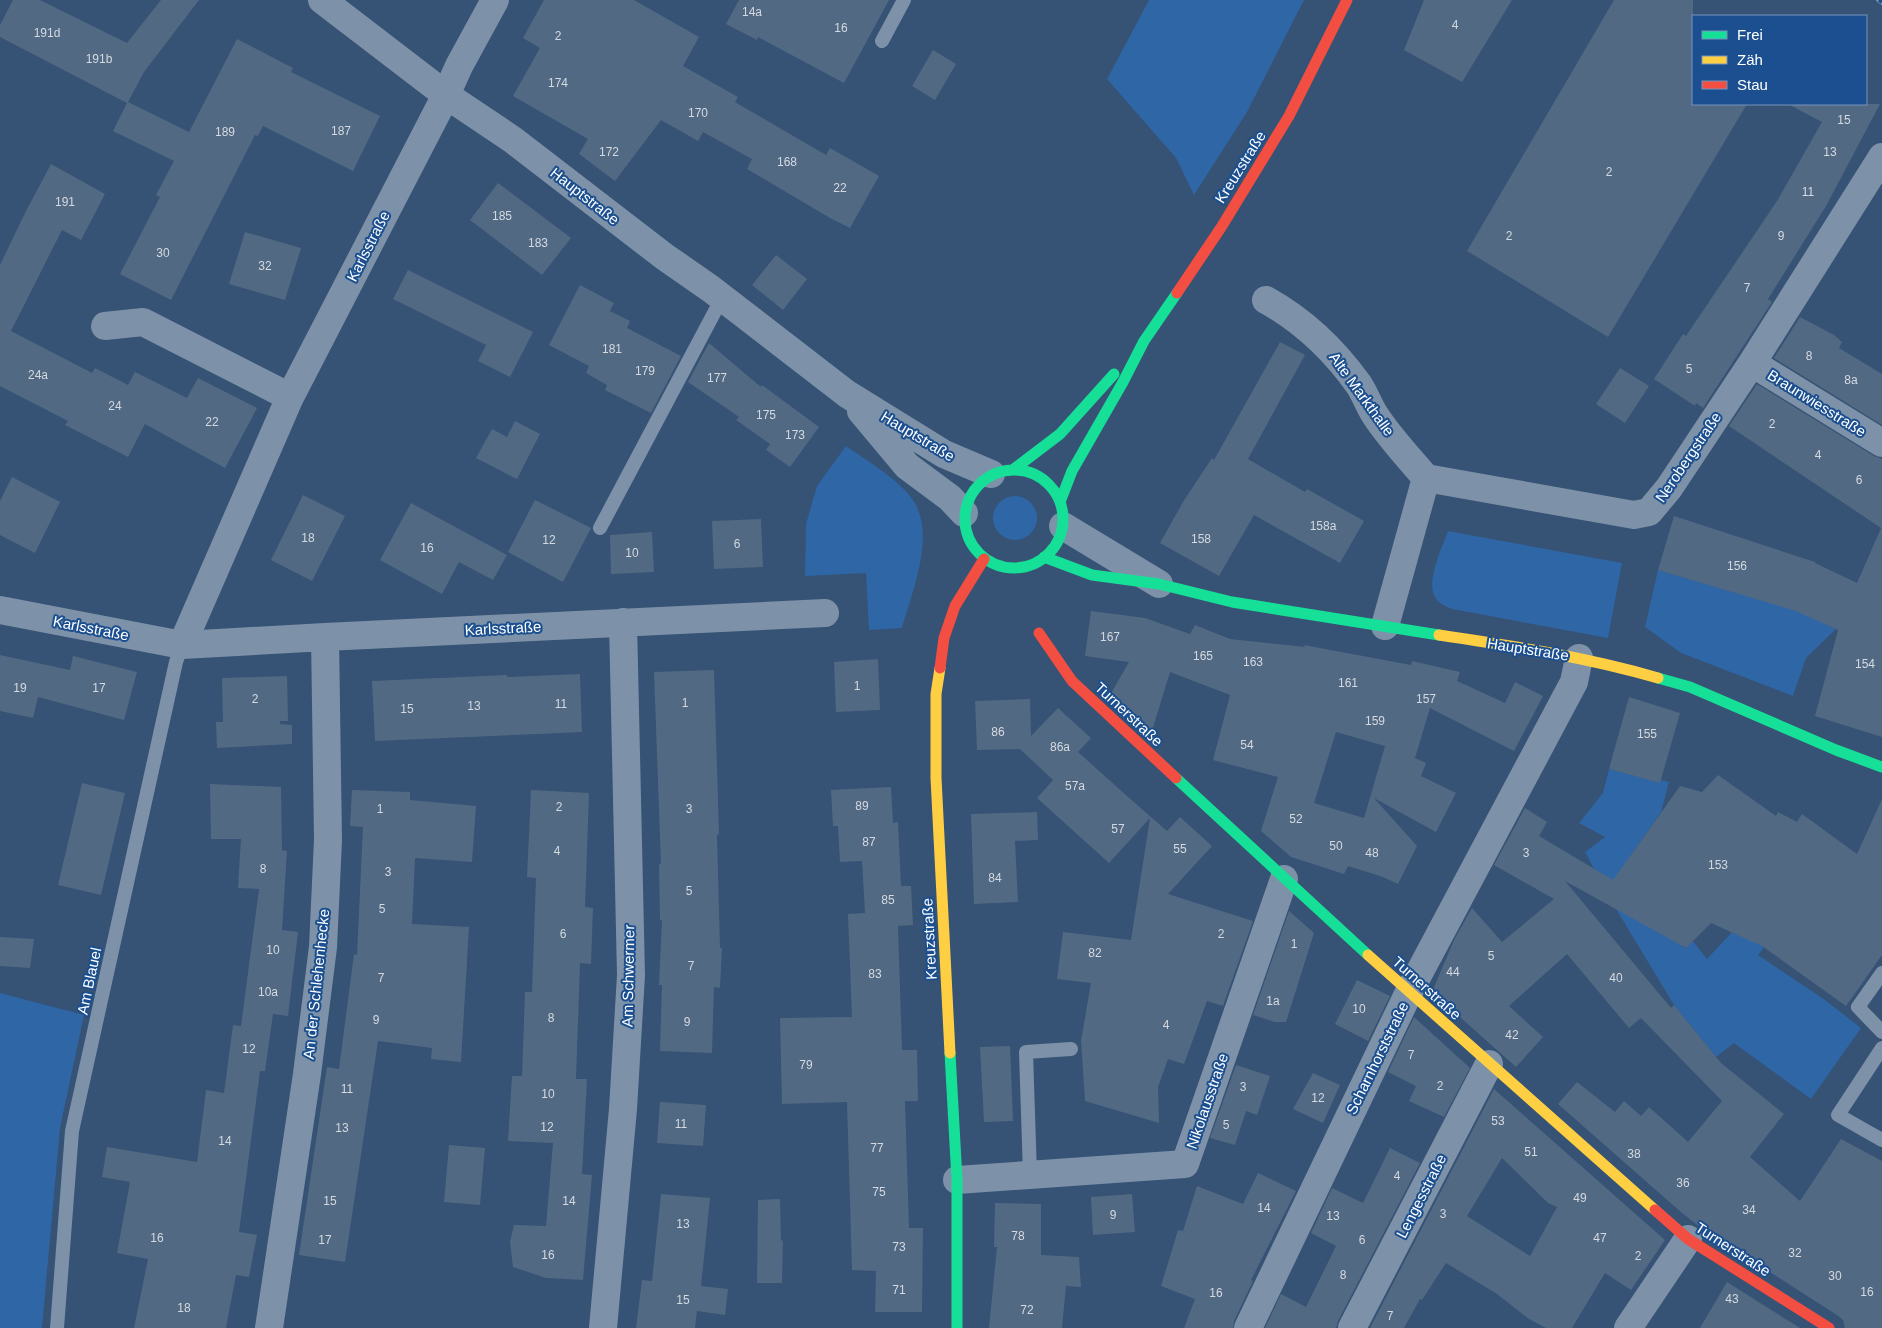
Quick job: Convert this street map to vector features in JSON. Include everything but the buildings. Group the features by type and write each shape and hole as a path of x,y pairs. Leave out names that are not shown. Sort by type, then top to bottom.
{"street":[{"name":"Hauptstraße","path":"322,0 446,95 514,140 665,257 848,394 944,454 1003,472 1029,472 1042,478 1054,489 1062,514 1159,584"},
{"name":"Karlsstraße","path":"182,646 290,397 446,95 459,66 495,0"},
{"name":"Kreuzstraße","path":"1062,514 1072,471 1144,341 1222,226 1280,131 1314,68 1347,0"},
{"name":"Nerobergstraße","path":"1426,478 1634,515 1650,512 1669,488 1752,363 1882,157"},
{"name":"Alte Markthalle","path":"1266,300 1295,318 1318,337 1337,358 1360,386 1375,415 1426,478"},
{"path":"105,326 143,322 290,397"},
{"name":"Kreuzstraße","path":"1003,472 1060,434 1144,341"},
{"name":"Braunwiesstraße","path":"1752,363 1882,443"},
{"name":"Hauptstraße","path":"848,394 908,466 950,498 964,513"},
{"path":"1003,472 981,481 967,500 964,513 968,538 975,550 984,559 1008,568 1020,568 1033,564 1054,548 1062,514"},
{"path":"1385,626 1426,478"},
{"name":"Hauptstraße","path":"1044,557 1092,575 1159,584 1232,602 1579,658 1643,672 1690,687 1836,750 1882,767"},
{"name":"Kreuzstraße","path":"957,1328 957,1180 936,778 936,694 944,638 955,606 961,593 984,559"},
{"name":"Karlsstraße","path":"0,610 182,646 325,637 825,613"},
{"name":"Am Schwermer","path":"603,1328 623,1109 630,975 622,622"},
{"name":"Turnerstraße","path":"1039,633 1072,681 1284,879 1489,1064 1688,1239 1829,1328"},
{"name":"An der Schlehenhecke","path":"269,1328 307,1074 323,947 328,840 325,637"},
{"name":"Scharnhorststraße","path":"1248,1328 1409,992 1574,682 1579,658"},
{"name":"Nikolausstraße","path":"957,1180 1185,1164 1284,879"},
{"name":"Lengesstraße","path":"1352,1328 1489,1064"},
{"path":"1628,1328 1688,1239"}],"lane":[{"path":"882,41 904,0"},
{"path":"600,528 722,298"},
{"name":"Am Blauel","path":"57,1328 72,1132 176,662 182,646"},
{"path":"1882,973 1858,1008 1882,1032"},
{"path":"1882,1048 1838,1115 1882,1140"},
{"path":"1030,1175 1026,1052 1071,1049"}],"shaded area":[{"path":"1149,0 1304,0 1247,112 1194,195 1176,158 1107,79"},
{"path":"846,446 884,472 903,488 916,505 921,519 923,534 920,566 902,628 869,630 866,573 805,576 806,524 817,486"},
{"path":"1015,496 1027,500 1033,506 1037,518 1033,530 1027,536 1015,540 1003,536 997,530 993,518 997,506 1003,500"},
{"path":"1448,531 1622,563 1608,638 1452,609 1442,604 1434,595 1432,581 1436,563"},
{"path":"1658,570 1802,612 1836,629 1806,658 1793,696 1681,653 1645,627"},
{"path":"1609,769 1660,783 1661,780 1669,782 1661,812 1629,858 1640,916 1685,948 1693,941 1707,959 1732,932 1798,903 1758,955 1825,1000 1861,1028 1811,1099 1734,1043 1716,1057 1674,1005 1613,904 1585,852 1605,837 1579,823 1603,793"},
{"path":"0,993 84,1015 60,1128 42,1328 0,1328"}],"traffic: fast":[{"path":"1060,502 1072,471 1144,341 1177,293"},
{"path":"1014,469 1060,434 1114,374"},
{"path":"1014,470 1033,473 1049,484 1060,500 1063,519 1060,538 1049,554 1033,565 1014,568 995,565 979,554 968,538 965,519 968,500 979,484 995,473 1014,470"},
{"path":"1044,557 1092,575 1159,584 1232,602 1439,635"},
{"path":"1658,678 1690,687 1836,750 1882,767"},
{"path":"1176,778 1368,955"},
{"path":"950,1053 957,1180 957,1328"}],"traffic: slow":[{"path":"1439,635 1577,658 1658,678"},
{"path":"940,668 936,694 936,778 950,1053"},
{"path":"1368,955 1655,1210"}],"traffic: jam":[{"path":"1177,293 1222,226 1289,116 1347,0"},
{"path":"940,668 944,638 955,606 984,559"},
{"path":"1039,633 1072,681 1176,778"},
{"path":"1655,1210 1688,1239 1829,1328"}]}
